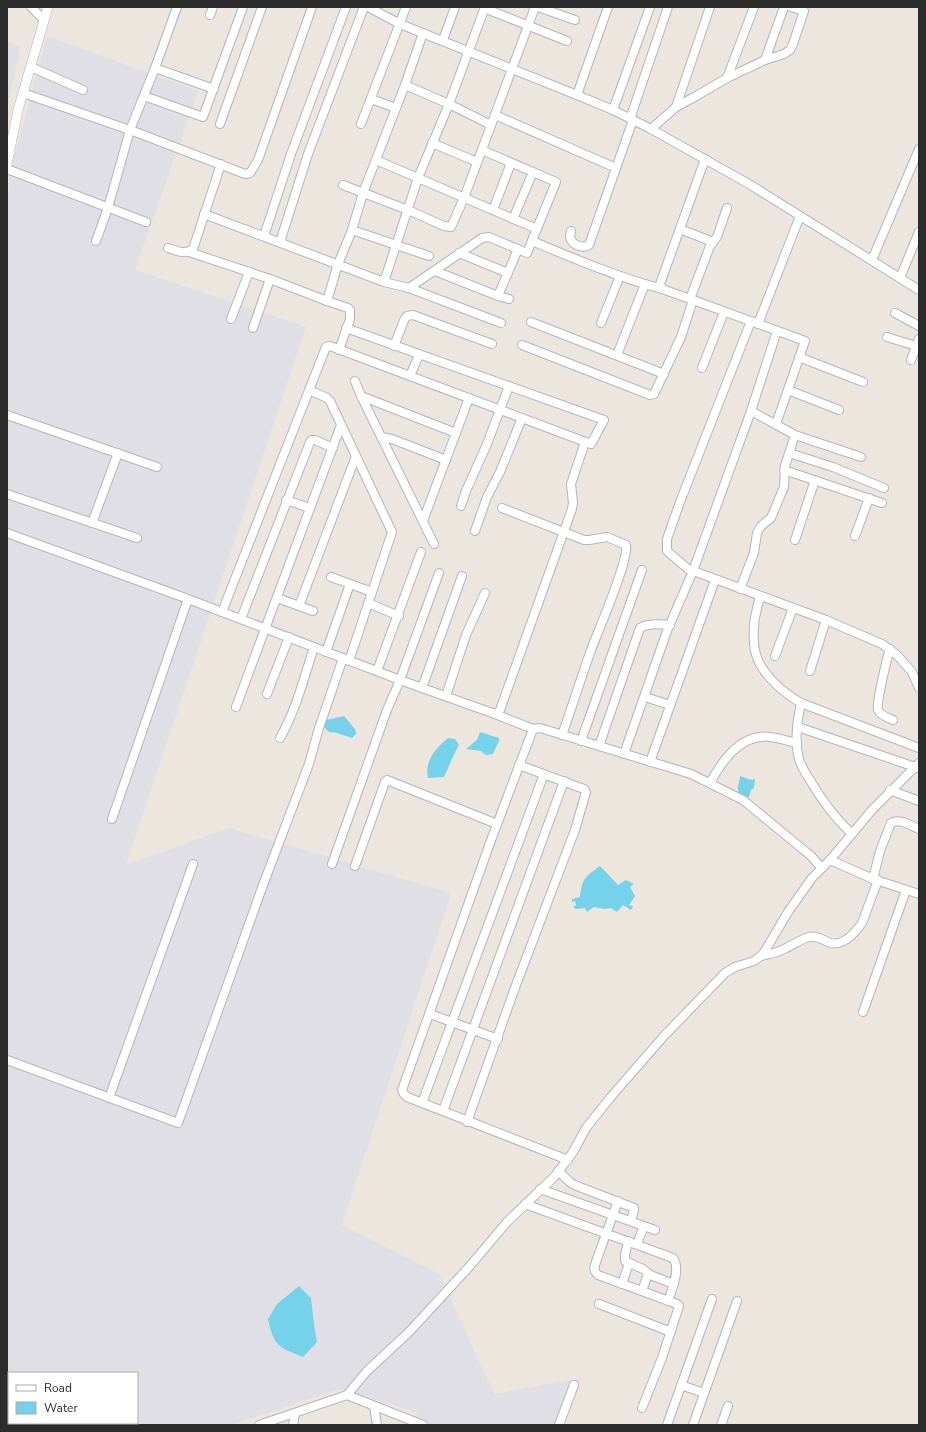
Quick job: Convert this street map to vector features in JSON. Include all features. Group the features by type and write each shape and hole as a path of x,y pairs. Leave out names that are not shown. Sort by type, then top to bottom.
{"street":[{"path":"31,7 44,20"},
{"path":"7,164 23,93 48,7"},
{"path":"96,241 108,208 130,130 155,68 177,7"},
{"path":"144,96 203,117 243,7"},
{"path":"220,124 262,7"},
{"path":"23,93 130,130 245,174 250,173 258,160 312,7"},
{"path":"264,236 291,154 346,7"},
{"path":"280,242 308,154 364,7"},
{"path":"368,7 400,24 469,50 577,95 651,129 705,159 800,216 919,290"},
{"path":"361,124 406,7"},
{"path":"443,40 455,7"},
{"path":"343,185 408,210 444,226 451,227 464,198 535,7"},
{"path":"538,7 575,20"},
{"path":"577,95 608,7"},
{"path":"612,110 650,7"},
{"path":"571,231 570,237 573,243 584,247 590,245 668,7"},
{"path":"676,107 710,7"},
{"path":"727,78 754,7"},
{"path":"765,60 784,7"},
{"path":"651,129 676,107 727,78 765,60 784,54 790,50 804,11 791,7"},
{"path":"384,282 418,178 449,104 484,8 567,41"},
{"path":"328,301 338,264 352,230 364,193 423,33"},
{"path":"31,67 84,90"},
{"path":"155,68 214,89"},
{"path":"405,85 449,104 491,125"},
{"path":"371,99 396,108"},
{"path":"495,115 616,168"},
{"path":"432,143 477,162"},
{"path":"872,260 919,149"},
{"path":"409,288 482,238 489,238 528,253 556,182 482,150"},
{"path":"662,289 660,284 705,159"},
{"path":"376,160 537,229"},
{"path":"493,210 512,163"},
{"path":"189,252 195,245 220,164"},
{"path":"7,169 146,222"},
{"path":"513,218 533,172"},
{"path":"522,345 650,396 654,394 681,337 691,299 710,246 717,237 727,208"},
{"path":"204,214 384,282 409,288 501,323"},
{"path":"800,216 683,495 667,539 667,551 678,562 693,571 826,620 882,644 890,649 912,672 919,688"},
{"path":"680,229 713,242"},
{"path":"352,230 429,256"},
{"path":"900,278 919,232"},
{"path":"532,241 584,263 691,299 805,341 776,424"},
{"path":"168,248 184,253 189,252 270,279 348,308 350,310 350,319 339,350"},
{"path":"498,296 518,249"},
{"path":"459,253 508,273"},
{"path":"435,270 498,296 510,299"},
{"path":"231,319 249,272"},
{"path":"601,323 620,276"},
{"path":"253,328 270,279"},
{"path":"617,355 645,284"},
{"path":"702,368 724,312"},
{"path":"895,313 919,326"},
{"path":"394,346 405,318 413,315 492,344"},
{"path":"531,322 664,374"},
{"path":"222,612 326,347 330,346 591,444 604,420 346,328"},
{"path":"624,754 670,624 693,571 751,411 777,331"},
{"path":"886,337 918,342 910,360"},
{"path":"410,376 419,355"},
{"path":"799,357 863,382"},
{"path":"355,381 434,544"},
{"path":"461,506 509,386"},
{"path":"7,1060 178,1123 308,764 321,721 368,603 392,532 330,401 327,398 309,390"},
{"path":"788,390 838,410"},
{"path":"361,396 456,432"},
{"path":"423,520 469,398"},
{"path":"751,411 795,435 861,457"},
{"path":"7,415 157,467"},
{"path":"475,531 487,497 500,472 522,418"},
{"path":"236,707 341,425"},
{"path":"740,589 754,553 759,530 761,526 770,518 784,487 784,470 795,435"},
{"path":"382,437 392,439 446,460"},
{"path":"241,619 286,500 312,440 333,448"},
{"path":"495,714 497,714 500,710 572,509 573,503 570,489 572,477 585,442"},
{"path":"92,523 118,453"},
{"path":"789,453 884,488"},
{"path":"299,606 356,456"},
{"path":"784,470 882,502"},
{"path":"795,540 815,480"},
{"path":"7,494 137,538"},
{"path":"855,536 869,498"},
{"path":"286,500 310,508"},
{"path":"502,508 563,532 589,540 607,538 626,545 620,574 562,735"},
{"path":"7,533 188,598 377,672 495,714 533,730 540,728 691,774 744,800 811,856 822,868"},
{"path":"377,672 399,616 421,552"},
{"path":"581,741 642,570"},
{"path":"332,864 385,716 400,680 439,573"},
{"path":"422,688 462,576"},
{"path":"330,577 372,592"},
{"path":"650,762 715,580"},
{"path":"326,652 350,584"},
{"path":"446,696 466,635 485,593"},
{"path":"760,596 754,625 754,640 760,665 785,692 801,703 919,748"},
{"path":"112,819 188,598"},
{"path":"277,598 314,611"},
{"path":"368,603 399,616"},
{"path":"775,656 793,608"},
{"path":"810,671 826,620"},
{"path":"599,746 640,628 660,624 670,624"},
{"path":"267,694 289,637"},
{"path":"280,738 296,703 314,647"},
{"path":"890,649 884,667 882,686 877,703 880,713 893,720"},
{"path":"645,696 670,705"},
{"path":"801,703 797,743 799,758 819,795 832,815 852,834"},
{"path":"798,727 918,766"},
{"path":"533,730 497,824 402,1090 407,1097 568,1160"},
{"path":"710,783 720,765 730,753 744,743 756,738 770,737 797,743"},
{"path":"468,1122 516,985 575,830 586,796 584,789 519,765"},
{"path":"259,1425 295,1414 347,1395 366,1371 408,1332 469,1267 507,1222 558,1172 568,1160 586,1128 663,1037 725,973 735,967 754,961 761,956 806,886 890,790 918,766"},
{"path":"422,1103 544,774"},
{"path":"355,866 387,780 497,824"},
{"path":"443,1112 564,781"},
{"path":"890,790 919,801"},
{"path":"761,956 784,949 811,937 836,944 844,941 862,923 876,880 880,851 891,823 895,821 901,822 919,829"},
{"path":"830,860 876,880 919,894"},
{"path":"109,1098 193,864"},
{"path":"862,1012 906,890"},
{"path":"430,1014 498,1039"},
{"path":"558,1172 577,1186 634,1208 631,1221"},
{"path":"540,1189 655,1230"},
{"path":"618,1201 594,1269 595,1273 679,1306 671,1332 642,1408"},
{"path":"525,1204 673,1258 675,1260 675,1278 668,1301"},
{"path":"637,1244 644,1226"},
{"path":"628,1241 626,1261 643,1269 648,1274 674,1284"},
{"path":"622,1284 629,1263"},
{"path":"642,1291 648,1274"},
{"path":"667,1425 712,1299"},
{"path":"693,1425 737,1301"},
{"path":"599,1304 671,1332"},
{"path":"559,1425 574,1385"},
{"path":"681,1385 704,1393"},
{"path":"347,1395 423,1425"},
{"path":"374,1406 376,1425"},
{"path":"721,1425 728,1406"},
{"path":"293,1425 295,1414"}],"shaded area":[{"path":"47,36 198,91 135,270 306,327 126,865 229,828 451,893 342,1225 439,1274 494,1394 581,1378 560,1425 414,1425 417,1412 339,1389 231,1425 7,1425 7,201 11,169"},
{"path":"7,41 20,47 7,111"}],"water":[{"path":"344,716 355,729 356,734 352,738 329,732 324,727 326,720"},
{"path":"480,732 499,738 493,754 486,755 481,751 466,749 477,740"},
{"path":"448,738 455,739 459,745 444,777 428,778 428,766 432,755"},
{"path":"740,776 751,780 755,779 754,788 751,790 749,797 742,797 739,791 738,787"},
{"path":"600,866 618,885 626,880 634,884 630,887 635,896 629,905 633,906 631,910 623,905 617,912 611,908 604,909 594,907 587,912 585,908 576,909 573,907 576,905 575,901 572,902 572,899 580,897 585,878"},
{"path":"299,1286 311,1298 317,1342 303,1357 288,1351 278,1344 272,1335 268,1319 277,1304"}]}
